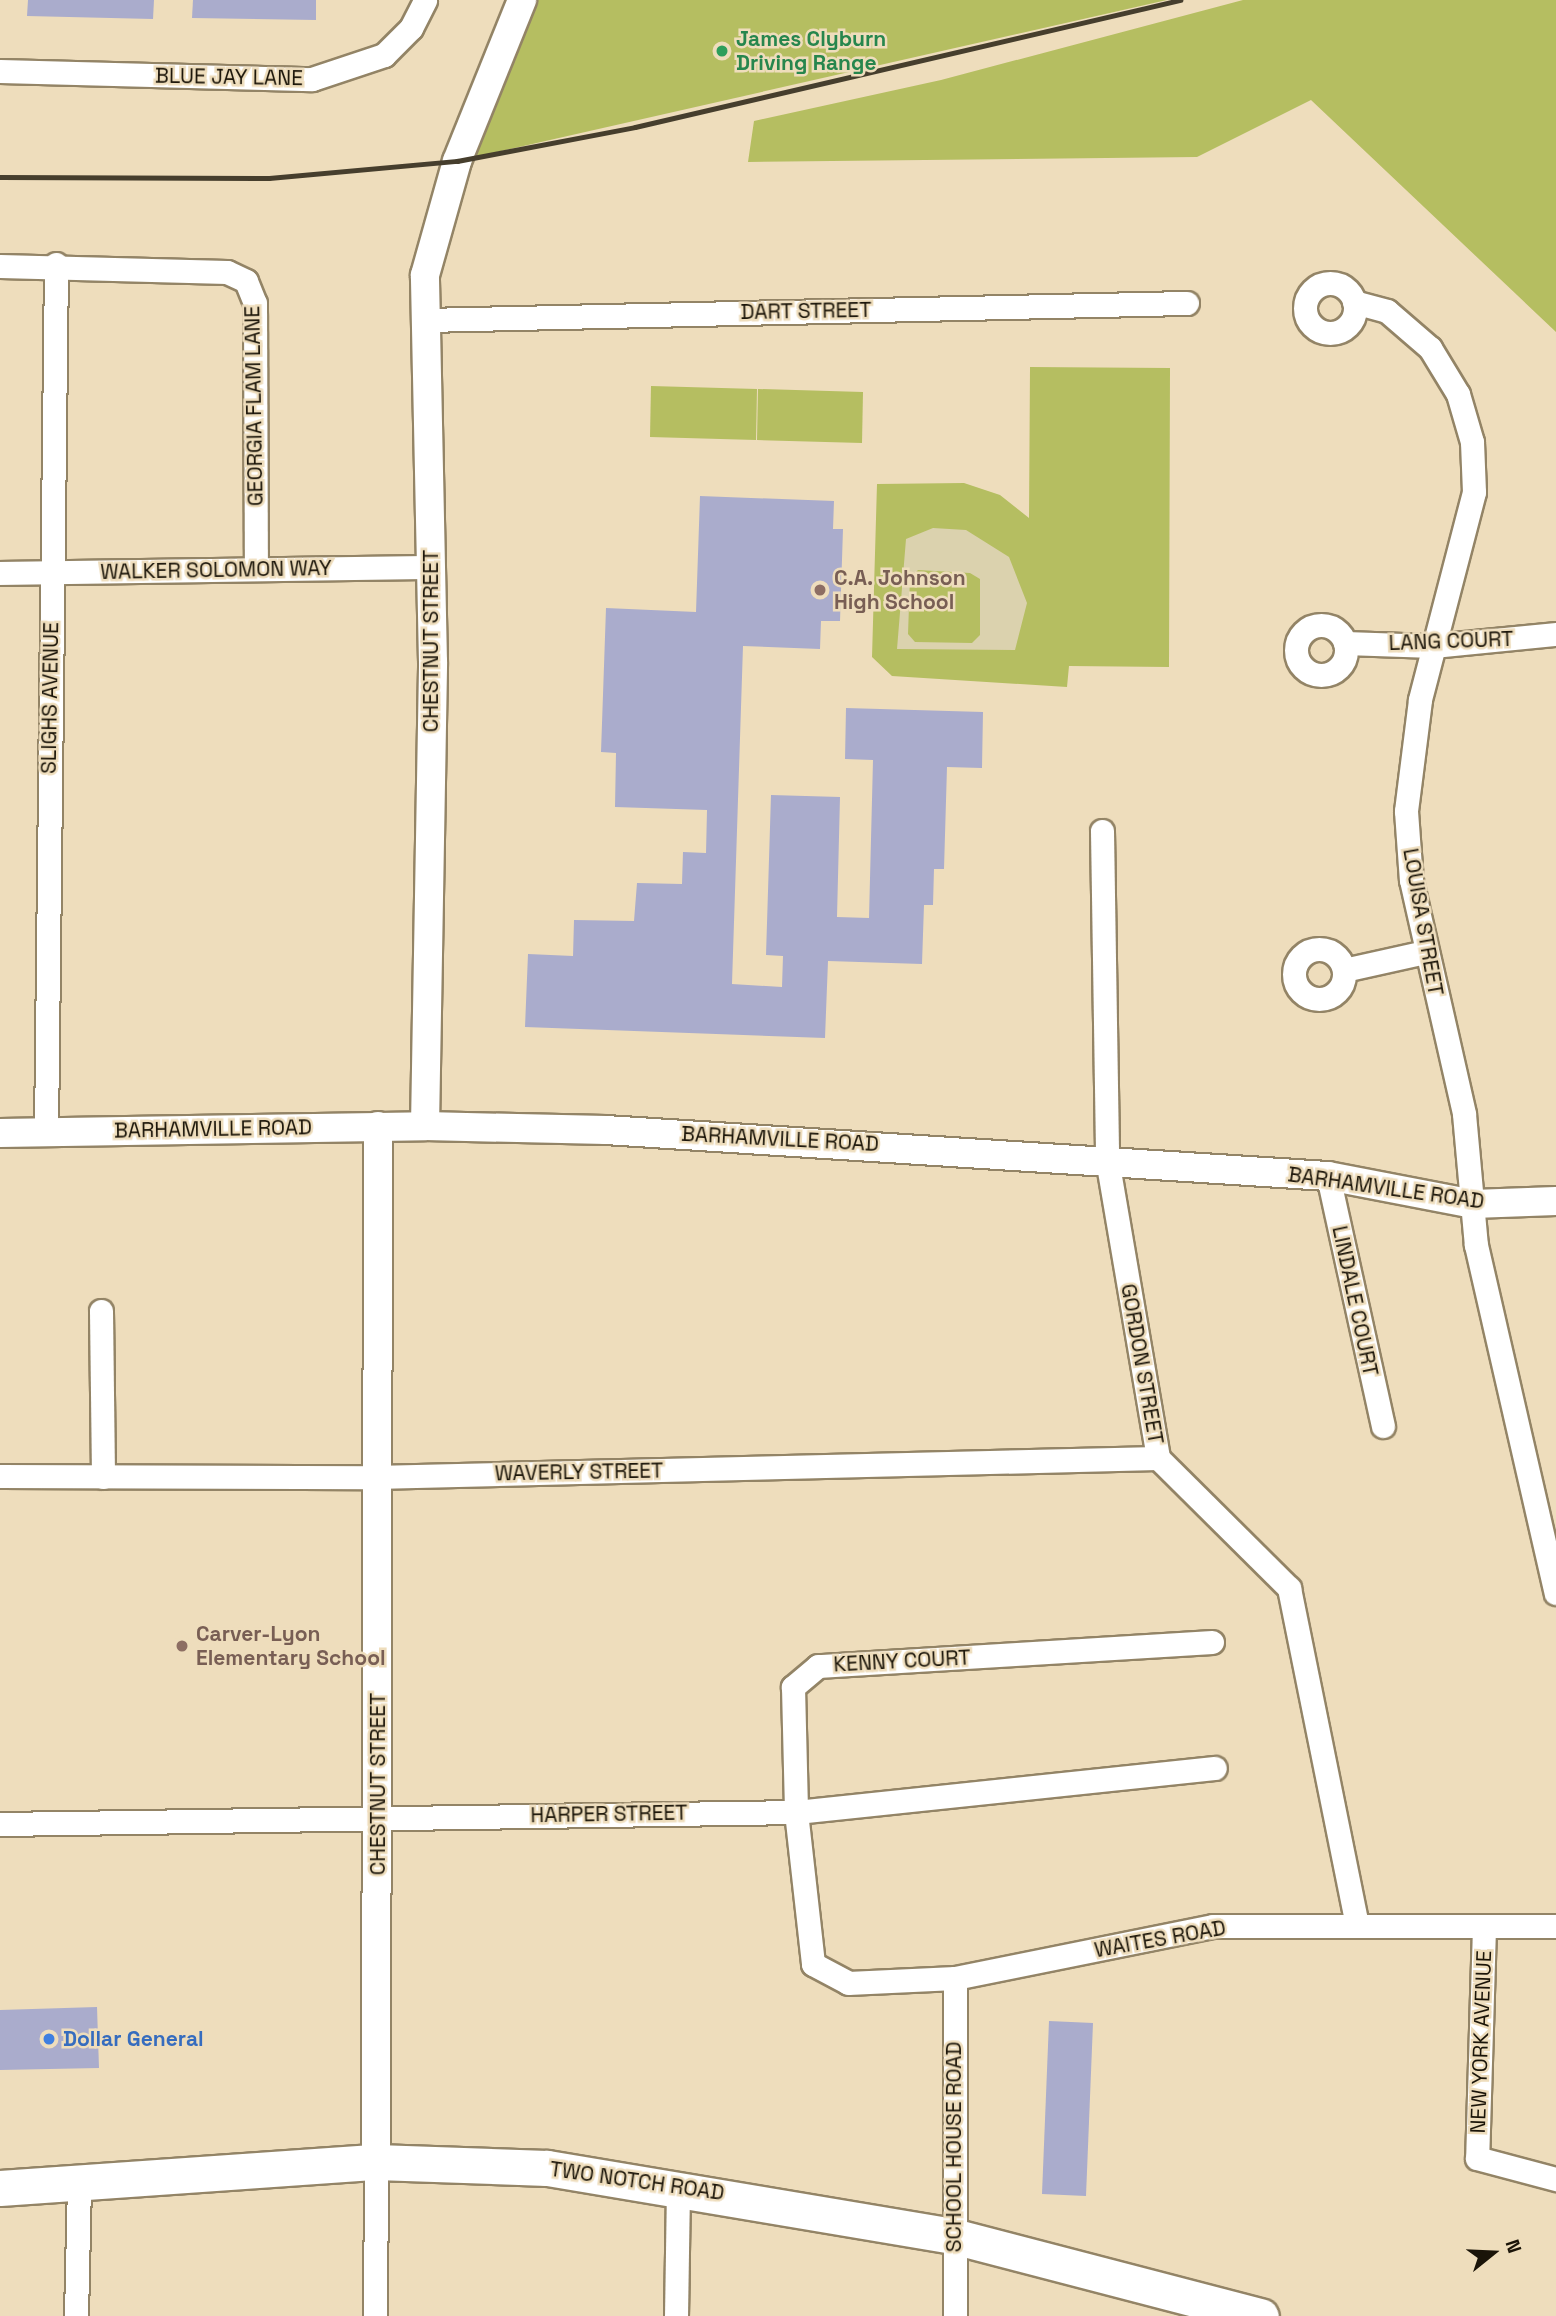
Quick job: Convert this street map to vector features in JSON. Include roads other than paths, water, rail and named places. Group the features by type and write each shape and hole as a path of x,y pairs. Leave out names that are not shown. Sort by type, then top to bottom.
{"main road":[{"name":"TWO NOTCH ROAD","path":"0,2188 376,2162 547,2168 678,2187 953,2236 1261,2316"}],"street":[{"name":"BLUE JAY LANE","path":"0,71 312,79 384,55 411,28 425,0"},
{"name":"CHESTNUT STREET","path":"425,1126 432,567 425,320 428,253 457,161 522,0"},
{"name":"GEORGIA FLAM LANE","path":"0,265 55,264 227,272 246,281 255,303 256,569"},
{"name":"SLIGHS AVENUE","path":"46,1132 55,264"},
{"name":"LOUISA STREET","path":"1354,302 1387,311 1430,348 1458,394 1472,442 1474,492 1433,646 1409,755 1406,811 1425,952 1464,1114 1473,1204 1500,1367 1556,1593"},
{"name":"DART STREET","path":"425,320 1187,303"},
{"name":"WALKER SOLOMON WAY","path":"0,573 432,567"},
{"name":"LANG COURT","path":"1345,643 1433,646 1556,635"},
{"name":"GORDON STREET","path":"1102,831 1107,1159 1158,1458 1289,1588 1356,1921"},
{"path":"1344,970 1425,952"},
{"name":"CHESTNUT STREET","path":"375,2316 379,1816 374,1477 378,1126"},
{"name":"BARHAMVILLE ROAD","path":"0,1133 425,1126 1107,1159 1328,1176 1473,1204 1556,1201"},
{"name":"LINDALE COURT","path":"1328,1176 1382,1426"},
{"path":"101,1311 103,1476"},
{"name":"WAVERLY STREET","path":"0,1476 374,1477 1158,1458"},
{"name":"KENNY COURT","path":"813,1964 796,1812 793,1687 818,1666 1212,1642"},
{"name":"HARPER STREET","path":"0,1824 379,1816 796,1812 1215,1768"},
{"name":"WAITES ROAD","path":"813,1964 848,1983 955,1978 1213,1926 1356,1921 1484,1927 1556,1926"},
{"name":"NEW YORK AVENUE","path":"1484,1927 1477,2158 1556,2179"},
{"name":"SCHOOL HOUSE ROAD","path":"955,1978 955,2316"},
{"path":"76,2316 79,2182"},
{"path":"677,2316 678,2187"}],"railway":[{"path":"0,177 269,178 457,161 635,127 1180,0"}],"place":[{"name":"James Clyburn Driving Range","path":"722,51"},
{"name":"C.A. Johnson High School","path":"820,590"},
{"name":"Carver-Lyon Elementary School","path":"182,1646"},
{"name":"Dollar General","path":"49,2039"}]}
